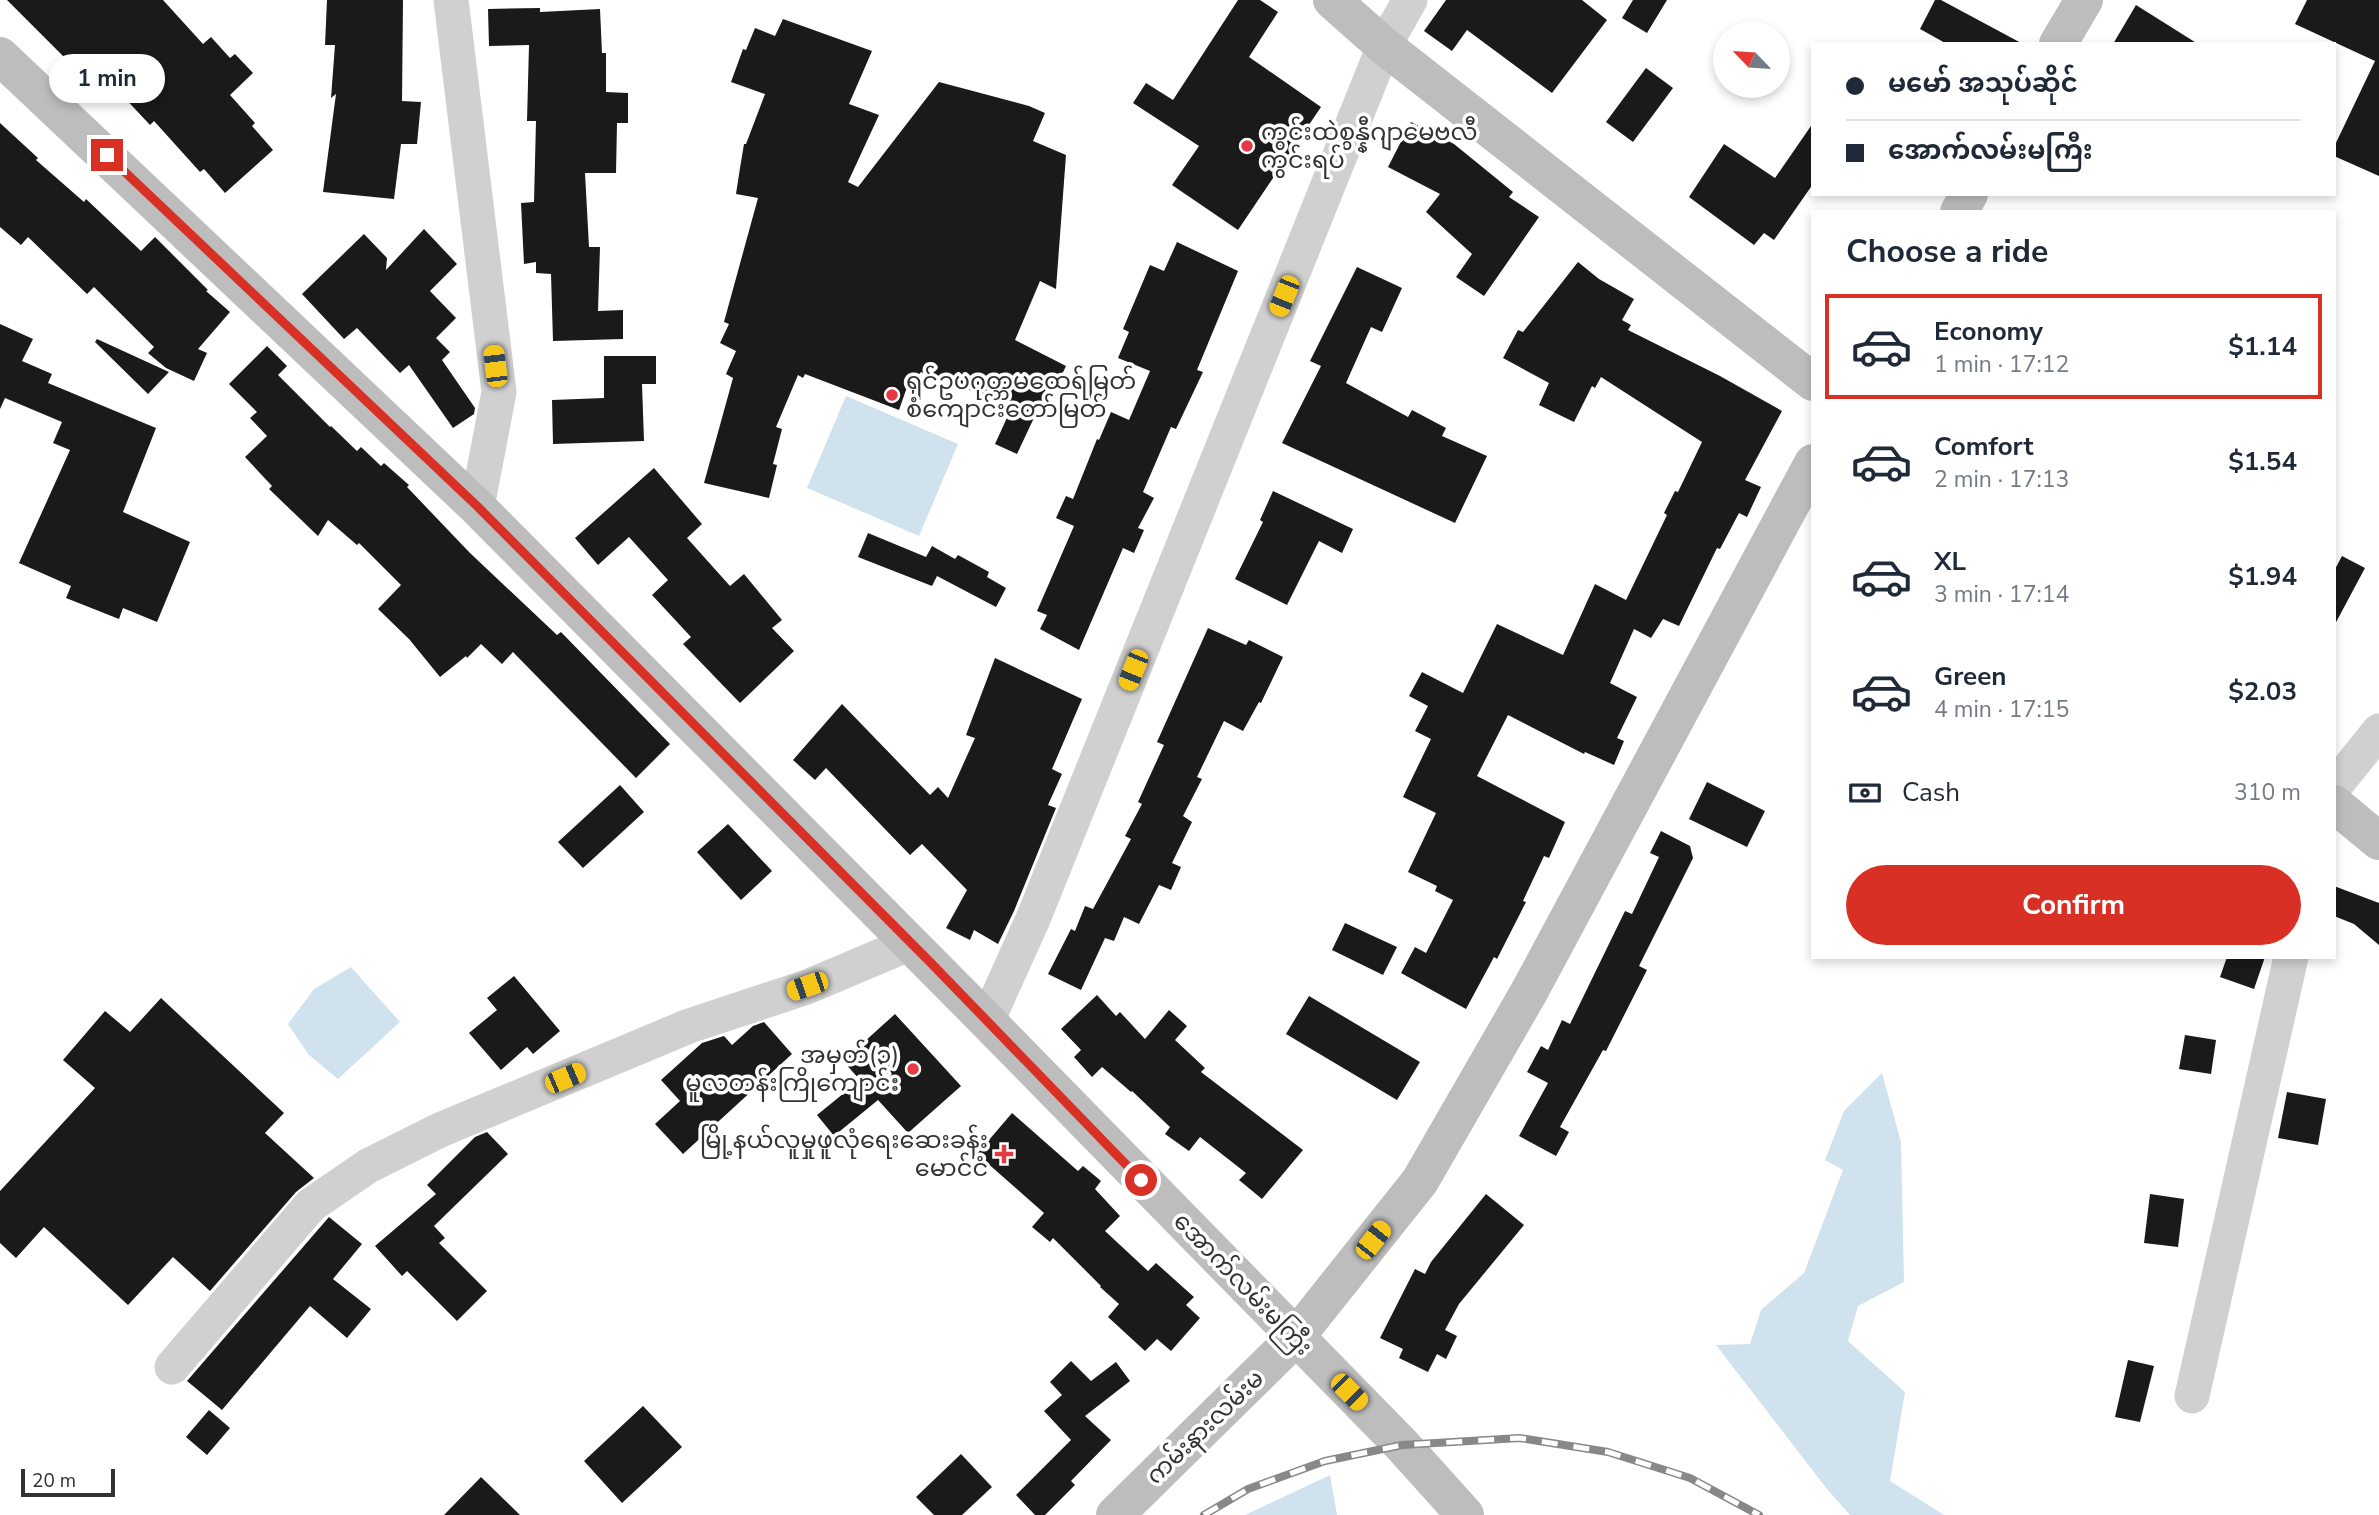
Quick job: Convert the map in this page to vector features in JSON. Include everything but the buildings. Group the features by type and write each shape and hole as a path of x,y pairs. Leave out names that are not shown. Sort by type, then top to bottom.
{"main road":[{"path":"1332,0 1384,46 1811,380"},
{"path":"2059,42 2084,0"},
{"name":"အောက်လမ်းမကြီး","path":"0,56 477,506 911,943 1402,1445 1465,1515"},
{"name":"ကမ်းနားလမ်းမ","path":"1115,1515 1295,1338 1420,1181 1529,992 1811,467"},
{"path":"2336,806 2379,841"}],"street":[{"path":"451,0 499,392 477,506"},
{"path":"987,1021 1038,906 1384,46 1410,0"},
{"path":"2336,785 2379,731"},
{"path":"172,1367 311,1205 368,1166 440,1129 689,1026 807,986 911,943"},
{"path":"2192,1396 2291,959"}],"water":[{"path":"846,396 958,444 919,536 807,488"},
{"path":"351,967 400,1022 338,1079 308,1054 288,1024 314,989"},
{"path":"1882,1073 1901,1142 1904,1282 1858,1306 1848,1341 1905,1392 1890,1481 1944,1515 1850,1515 1716,1345 1750,1344 1761,1310 1804,1273 1843,1170 1825,1160 1844,1111"},
{"path":"1330,1475 1337,1515 1245,1515"}],"railway":[{"path":"1204,1515 1248,1489 1325,1461 1402,1445 1520,1438 1608,1452 1690,1478 1759,1515"}],"place":[{"name":"ကွင်းထဲစွန္နီဂျာမေဗလီ ကွင်းရပ်","path":"1247,146"},
{"name":"ရှင်ဥပဂုတ္တမထေရ်မြတ် စံကျောင်းတော်မြတ်","path":"892,395"},
{"name":"အမှတ်(၃) မူလတန်းကြိုကျောင်း","path":"913,1069"},
{"name":"မြို့နယ်လူမှုဖူလုံရေးဆေးခန်း မောင်ငံ","path":"1004,1154"}],"route":[{"path":"107,155 477,506 930,962 1141,1180"}]}
